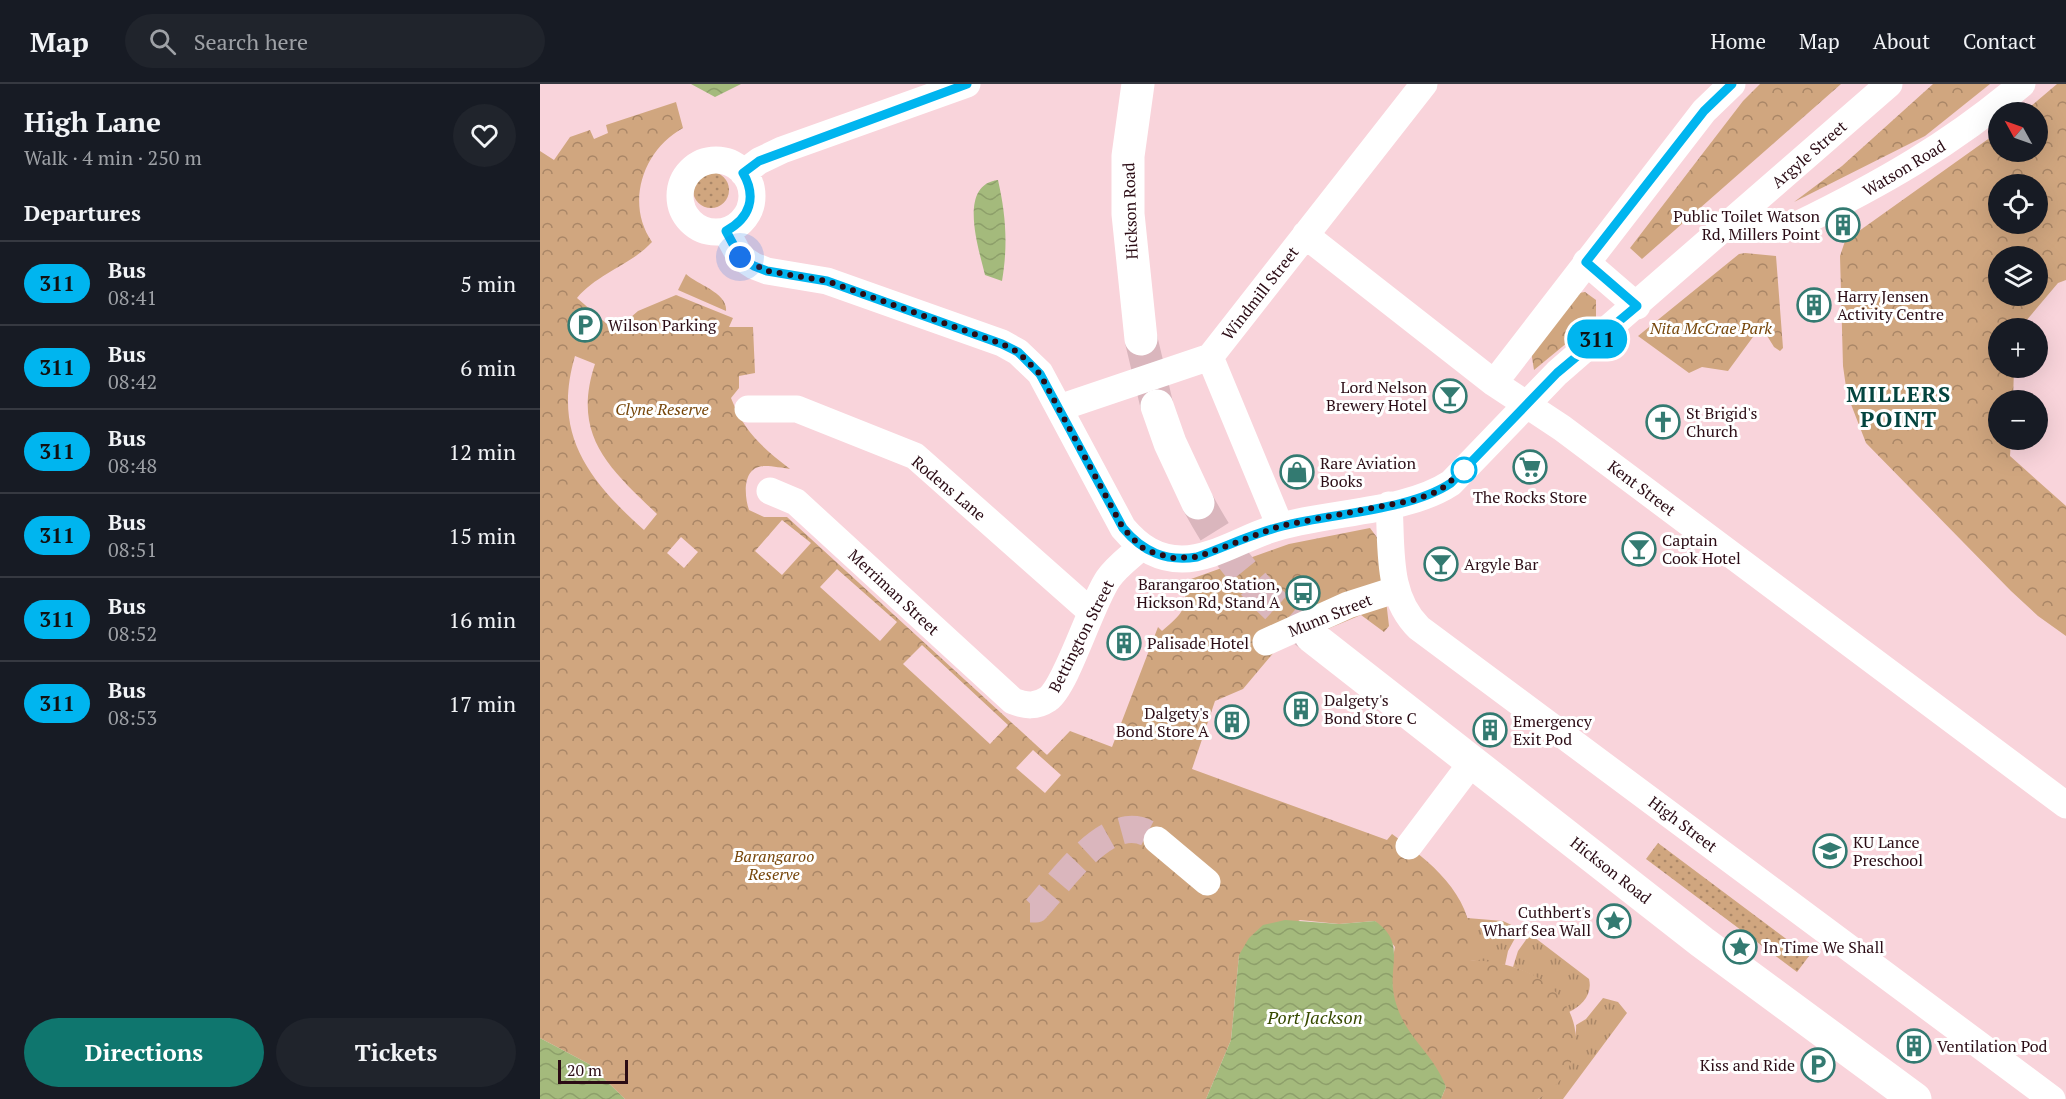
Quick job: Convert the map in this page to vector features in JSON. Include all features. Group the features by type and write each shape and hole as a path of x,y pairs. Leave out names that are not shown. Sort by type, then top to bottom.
{"street":[{"path":"743,173 759,161 782,150 967,84"},
{"name":"Hickson Road","path":"1138,84 1128,156 1128,214 1141,339"},
{"name":"Windmill Street","path":"1274,528 1206,358 1424,84"},
{"path":"1494,383 1704,111 1732,84"},
{"name":"Argyle Street","path":"1141,547 1173,558 1197,557 1274,528 1414,500 1439,491 1451,483 1524,404 1889,84"},
{"name":"Watson Road","path":"1747,209 1769,229 1777,231 1797,225 1917,163 1977,122 2022,84"},
{"path":"724,161 743,173 751,195 750,206 745,217 726,231 707,231 690,221 683,212 681,189 692,170 701,164 724,161"},
{"path":"726,231 740,257 754,266 767,271 827,281 1002,344 1018,352 1040,374 1123,528 1141,547"},
{"name":"Kent Street","path":"1305,235 1494,383 1562,428 2066,805"},
{"path":"1586,262 1637,306"},
{"path":"1059,408 1206,358"},
{"path":"1157,406 1170,443 1198,503"},
{"name":"Rodens Lane","path":"748,409 797,409 915,456 1090,611"},
{"name":"Merriman Street","path":"770,491 796,502 1013,701"},
{"name":"High Street","path":"1389,505 1395,590 1407,616 1419,628 2052,1099"},
{"name":"Bettington Street","path":"1013,701 1024,705 1036,705 1050,698 1060,683 1090,611 1109,578 1141,547"},
{"name":"Munn Street","path":"1266,642 1348,605 1395,590"},
{"name":"Hickson Road","path":"1311,636 1702,942 1915,1099"},
{"path":"1409,846 1473,761"},
{"path":"1157,840 1207,882"}],"green space":[{"path":"1760,84 1841,84 1642,259 1630,248 1743,101"},
{"path":"1933,84 1990,84 1925,136 1794,202 1842,166"},
{"path":"2057,84 2066,84 2066,280 2058,283 2048,295 2048,246 1988,246 1988,306 2039,306 2028,318 1988,318 1988,378 2014,378 2013,390 1988,390 1988,450 2010,450 2010,456 2066,506 2066,636 2038,616 2011,591 1866,443 1847,394 1843,366 1840,256 1845,241 1988,139 1988,162 2048,162 2048,102 2036,102"},
{"name":"Barangaroo Reserve","path":"676,102 683,128 657,150 648,163 642,179 639,195 640,211 644,227 652,242 644,250 585,289 577,298 615,331 638,311 676,295 733,318 729,327 753,327 755,373 739,376 739,388 731,398 748,430 790,469 765,466 752,471 746,482 749,510 764,517 787,517 1047,755 1070,731 1112,747 1158,627 1162,631 1182,611 1187,584 1191,579 1289,544 1370,528 1379,540 1389,626 1384,632 1361,615 1275,651 1243,689 1215,701 1192,769 1387,840 1392,834 1438,871 1461,902 1468,920 1471,939 1470,960 1506,965 1532,974 1556,992 1567,1007 1574,1023 1576,1040 1573,1056 1566,1072 1554,1087 1538,1099 1441,1099 1446,1087 1437,1070 1406,1029 1397,1011 1392,979 1395,947 1375,921 1339,924 1300,920 1239,955 1231,1040 1206,1099 625,1099 589,1064 540,1038 540,151 554,160 570,137 590,130 594,139 608,133 606,125","holes":["575,356 595,364 589,389 588,411 592,431 599,449 610,466 657,514 644,530 606,493 591,474 580,454 572,432 568,409 569,384","782,520 811,543 782,575 755,551","681,537 698,552 684,568 667,553","837,569 897,622 880,641 820,587","922,645 1008,725 990,744 903,664","1033,750 1061,775 1045,793 1016,768"]},
{"path":"711,172 723,178 729,190 723,202 711,208 699,202 693,190 699,178"},
{"name":"Nita McCrae Park","path":"1739,254 1776,256 1783,348 1780,351 1774,347 1761,326 1728,371 1702,367 1689,373 1638,336"},
{"path":"686,274 717,294 722,299 726,311 678,290"},
{"path":"1585,292 1596,300 1596,319 1534,370 1531,351 1579,293"},
{"path":"1658,843 1809,956 1797,972 1646,859"},
{"path":"1467,918 1503,921 1520,929 1508,951 1505,965 1469,960"},
{"path":"1530,934 1589,979 1588,995 1578,1007 1569,1012 1558,996 1545,984 1513,967 1518,951"},
{"path":"1603,998 1618,1002 1627,1013 1563,1099 1538,1099 1545,1094 1564,1065 1576,1033 1576,1025 1586,1019"}],"water":[{"path":"691,84 741,84 715,97"},
{"path":"998,180 1005,230 1002,281 985,275 974,220 974,205 978,193 985,184"},
{"name":"Port Jackson","path":"1285,920 1339,924 1375,921 1385,930 1391,938 1393,947 1395,1000 1405,1025 1434,1064 1446,1087 1441,1099 1206,1099 1231,1040 1239,955 1249,938 1263,925"},
{"path":"540,1038 589,1064 625,1099 540,1099"}],"tunnel":[{"path":"1141,339 1157,406"},
{"path":"1198,503 1222,543 1247,576 1275,606 1311,636"},
{"path":"1030,909 1036,909 1075,864 1107,837 1124,830 1141,831 1157,840"}],"bus line":[{"name":"311","path":"967,84 782,150 759,161 743,173 749,183 751,195 750,206 745,217 726,231 740,257 754,266 767,271 827,281 1002,344 1018,352 1031,363 1048,385 1123,528 1141,547 1164,557 1183,559 1197,557 1280,526 1414,500 1439,491 1451,483 1524,404 1637,306 1586,262 1704,111 1732,84"}],"place":[{"name":"Public Toilet Watson Rd, Millers Point","path":"1843,225"},
{"name":"Harry Jensen Activity Centre","path":"1814,305"},
{"name":"Wilson Parking","path":"585,325"},
{"name":"Lord Nelson Brewery Hotel","path":"1450,396"},
{"name":"St Brigid's Church","path":"1663,422"},
{"name":"The Rocks Store","path":"1530,467"},
{"name":"Rare Aviation Books","path":"1297,472"},
{"name":"Captain Cook Hotel","path":"1639,549"},
{"name":"Argyle Bar","path":"1441,564"},
{"name":"Barangaroo Station, Hickson Rd, Stand A","path":"1303,593"},
{"name":"Palisade Hotel","path":"1124,643"},
{"name":"Dalgety's Bond Store C","path":"1301,709"},
{"name":"Dalgety's Bond Store A","path":"1232,722"},
{"name":"Emergency Exit Pod","path":"1490,730"},
{"name":"KU Lance Preschool","path":"1830,851"},
{"name":"Cuthbert's Wharf Sea Wall","path":"1614,921"},
{"name":"In Time We Shall","path":"1740,947"},
{"name":"Ventilation Pod","path":"1914,1046"},
{"name":"Kiss and Ride","path":"1818,1065"}],"district":[{"name":"MILLERS POINT","path":"1899,406"}],"route":[{"path":"740,257 767,271 827,281 1002,344 1018,352 1031,363 1048,385 1123,528 1141,547 1164,557 1183,559 1197,557 1280,526 1414,500 1439,491 1464,470"}],"park label":[{"name":"Clyne Reserve","path":"662,409"}]}
